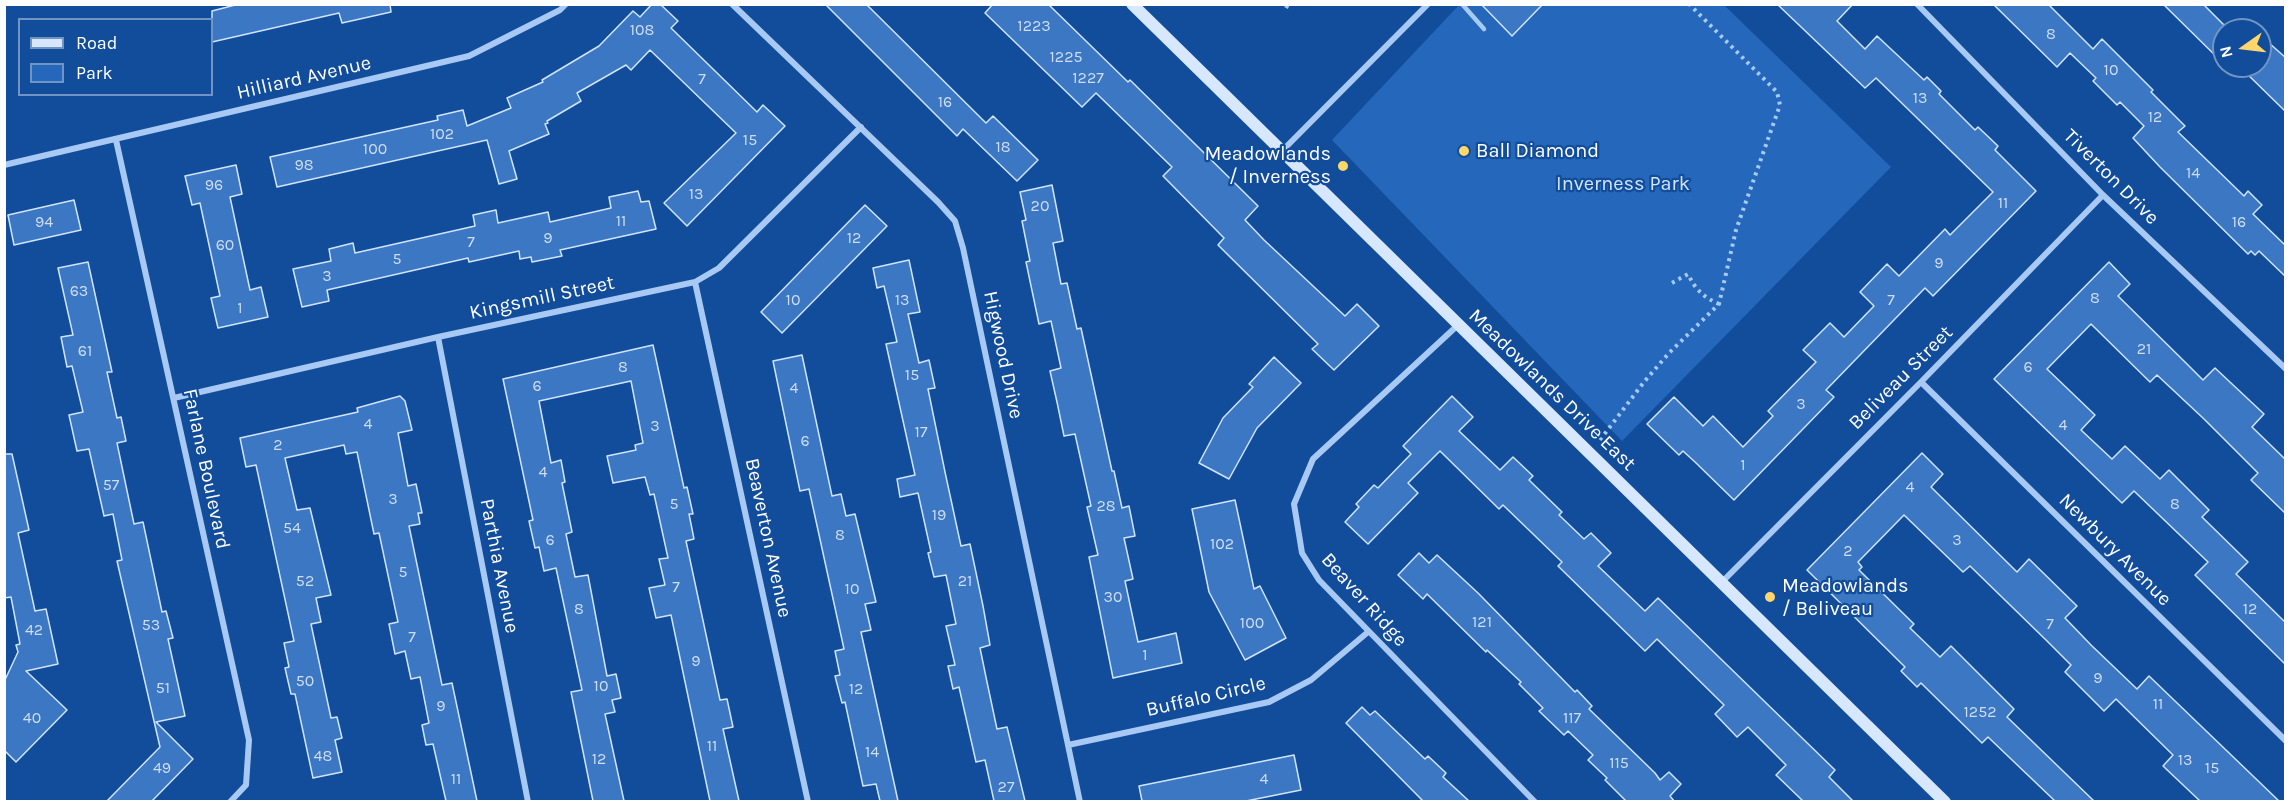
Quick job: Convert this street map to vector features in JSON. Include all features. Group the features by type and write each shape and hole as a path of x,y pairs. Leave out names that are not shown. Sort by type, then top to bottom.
{"main road":[{"name":"Meadowlands Drive East","path":"1132,4 1945,801"}],"street":[{"name":"Hilliard Avenue","path":"4,165 469,56 560,10 566,4"},
{"name":"Higwood Drive","path":"732,4 861,127 955,221 963,248 1080,801"},
{"path":"1281,152 1428,4"},
{"name":"Tiverton Drive","path":"1917,4 2103,195 2286,369"},
{"name":"Kingsmill Street","path":"174,398 438,337 694,282 719,268 861,127"},
{"name":"Farlane Boulevard","path":"116,140 249,740 246,785 230,801"},
{"name":"Beliveau Street","path":"1721,583 2103,195"},
{"name":"Beaverton Avenue","path":"694,282 808,801"},
{"name":"Beaver Ridge","path":"1458,326 1313,459 1294,504 1302,553 1319,580 1368,632 1536,801"},
{"name":"Parthia Avenue","path":"438,337 528,801"},
{"name":"Newbury Avenue","path":"1921,382 2286,741"},
{"name":"Buffalo Circle","path":"1068,745 1269,702 1311,680 1368,632"}],"lane":[{"path":"1462,4 1484,29"}],"path":[{"path":"1588,453 1611,428 1644,382 1669,353 1719,304 1736,230 1780,105 1778,92 1689,4"},
{"path":"1672,283 1688,274 1694,286 1706,298 1719,304"}],"green space":[{"name":"Inverness Park","path":"1459,5 1724,5 1891,167 1622,441 1332,140"}],"building":[{"path":"239,4 390,4 391,12 342,23 339,13 213,42 212,11"},
{"path":"652,4 660,4 678,21 671,28 757,112 763,105 785,126 687,226 664,203 736,133 650,50 631,70 626,65 577,93 581,101 547,121 548,123 545,124 549,134 509,151 517,179 499,184 487,140 277,187 270,157 438,120 437,116 463,110 467,126 511,108 507,98 543,82 542,80 599,46 633,11 640,17"},
{"path":"825,4 866,4 986,123 993,116 1038,160 1017,181 963,129 957,136"},
{"path":"993,4 1048,4 1128,82 1130,80 1258,206 1245,220 1264,240 1345,316 1357,304 1379,326 1334,370 1312,349 1318,344 1218,245 1224,238 1163,176 1172,167 1096,93 1082,107 985,13"},
{"path":"1481,4 1543,4 1512,36"},
{"path":"1777,4 1853,4 1837,21 1865,49 1877,36 1924,80 1927,77 1941,91 1939,94 1975,130 1978,127 1998,146 1995,150 2036,191 1933,296 1925,288 1826,390 1834,397 1734,500 1683,451 1679,455 1647,424 1674,397 1703,426 1713,416 1743,447 1773,416 1768,411 1816,362 1803,350 1830,323 1844,337 1874,306 1860,292 1887,264 1899,276 1945,229 1950,235 1993,192 1876,78 1865,88"},
{"path":"1993,4 2048,4 2093,49 2102,39 2185,126 2178,132 2244,196 2248,191 2262,205 2253,214 2286,246 2286,277 2259,251 2255,255 2251,251 2248,254 2160,167 2133,138 2144,126 2120,102 2117,105 2093,81 2096,78 2070,53 2057,67"},
{"path":"2163,4 2203,4 2217,18 2212,18 2212,52"},
{"path":"2272,46 2286,58 2286,112 2251,78 2272,78"},
{"path":"236,165 242,194 230,197 250,290 261,287 268,317 218,328 211,298 220,296 200,203 192,205 185,176"},
{"path":"1052,185 1063,241 1053,243 1061,284 1067,283 1077,329 1081,328 1112,471 1114,471 1122,508 1129,506 1135,536 1124,538 1133,579 1125,581 1138,642 1176,633 1182,663 1113,678 1089,557 1098,555 1087,507 1091,506 1075,434 1064,436 1050,371 1061,368 1051,321 1039,324 1026,262 1030,261 1022,221 1026,220 1020,192"},
{"path":"638,191 641,202 649,201 656,229 560,250 562,256 532,262 531,257 520,259 519,251 469,262 468,258 327,290 329,301 302,307 293,269 331,261 329,249 353,243 355,253 475,226 473,215 496,210 498,223 548,212 550,222 611,208 609,197"},
{"path":"74,200 81,230 14,245 8,215"},
{"path":"865,205 887,226 782,333 761,312"},
{"path":"909,260 920,312 908,314 919,363 929,360 935,388 928,389 961,546 970,544 990,645 980,648 997,729 1007,727 1025,801 994,801 985,760 976,762 959,687 953,689 948,666 955,665 946,626 956,624 946,575 934,577 918,493 900,497 897,479 915,475 886,344 897,342 884,286 877,288 873,268"},
{"path":"88,262 112,372 107,372 117,418 121,417 126,441 117,443 134,524 143,522 162,612 166,611 173,638 168,639 185,716 156,722 193,759 152,801 107,801 160,747 117,561 122,560 113,514 104,516 89,449 77,451 69,415 83,412 72,366 67,367 61,337 73,335 58,268"},
{"path":"2109,262 2130,284 2118,296 2203,380 2215,368 2264,414 2252,427 2286,460 2286,514 2251,480 2258,473 2204,419 2157,375 2150,382 2091,324 2047,369 2095,415 2081,430 2112,459 2125,446 2160,479 2169,470 2209,510 2202,517 2248,562 2236,574 2286,623 2286,665 2195,575 2208,562 2134,491 2122,503 1994,379"},
{"path":"653,345 684,488 687,487 693,514 689,514 694,539 686,541 720,700 727,699 733,727 723,729 739,801 710,801 671,615 656,618 649,588 665,585 659,559 668,558 654,494 650,495 645,477 613,483 607,456 636,450 635,445 643,443 631,381 539,401 551,463 561,460 565,482 562,483 572,532 566,534 575,577 588,575 607,676 616,674 621,698 612,700 615,712 605,714 624,801 593,801 571,692 582,690 556,568 544,571 539,547 535,548 529,521 533,520 503,379"},
{"path":"802,355 832,496 841,494 846,516 855,514 876,602 865,604 871,630 861,632 898,801 880,801 876,784 863,786 845,702 842,703 835,676 840,675 835,651 844,649 809,489 800,491 773,361"},
{"path":"1274,357 1301,383 1257,428 1229,479 1199,463 1223,418 1253,387 1249,384"},
{"path":"400,396 405,401 412,430 398,433 408,486 416,484 422,513 418,513 420,524 409,526 442,685 452,683 477,801 446,801 433,744 426,745 422,725 429,723 420,677 411,679 405,651 395,654 389,624 398,622 379,533 374,534 357,452 346,454 344,445 285,458 297,510 310,508 331,595 316,598 321,622 311,624 331,718 337,717 342,738 335,740 342,772 313,778 295,694 291,694 285,668 289,667 284,643 294,641 256,465 246,467 240,438 358,412 357,408"},
{"path":"1452,396 1473,417 1459,431 1500,470 1513,457 1533,476 1529,480 1562,512 1559,515 1584,539 1591,533 1611,553 1598,566 1645,611 1658,598 1835,770 1829,777 1853,801 1803,801 1776,775 1786,765 1748,727 1737,737 1715,714 1724,705 1657,639 1645,651 1558,566 1562,562 1503,505 1499,509 1440,451 1408,483 1418,493 1368,544 1345,522 1359,507 1356,504 1374,485 1378,488 1411,454 1403,446"},
{"path":"1922,453 1943,474 1931,487 2017,572 2029,559 2077,606 2065,618 2091,645 2137,689 2149,676 2279,801 2200,801 2163,766 2173,755 2116,699 2104,711 2065,672 2071,665 2046,640 1970,566 1963,572 1904,515 1858,562 1862,567 1859,570 1914,624 1910,628 1940,657 1951,646 2014,709 2007,717 2094,801 2055,801 1988,737 1982,743 1921,683 1917,687 1901,671 1905,667 1807,570"},
{"path":"4,454 12,454 29,530 18,533 35,611 46,609 58,664 26,671 67,710 16,762 4,750 4,682 18,652 16,645 20,644 11,597 4,598"},
{"path":"1235,500 1254,589 1260,586 1286,638 1245,660 1209,592 1192,509"},
{"path":"1419,553 1429,563 1437,555 1478,593 1575,692 1577,690 1592,706 1589,709 1660,780 1669,772 1681,784 1670,796 1674,801 1626,801 1588,760 1593,755 1568,731 1564,735 1539,711 1543,708 1519,684 1521,682 1487,650 1486,652 1427,594 1423,599 1398,575"},
{"path":"1362,707 1370,715 1375,711 1425,759 1428,756 1446,773 1443,777 1469,801 1423,801 1346,723"},
{"path":"1294,755 1301,790 1246,801 1142,801 1139,786"}],"place":[{"name":"Ball Diamond","path":"1464,151"},
{"name":"Meadowlands / Inverness","path":"1343,166"},
{"name":"Meadowlands / Beliveau","path":"1770,597"}]}
